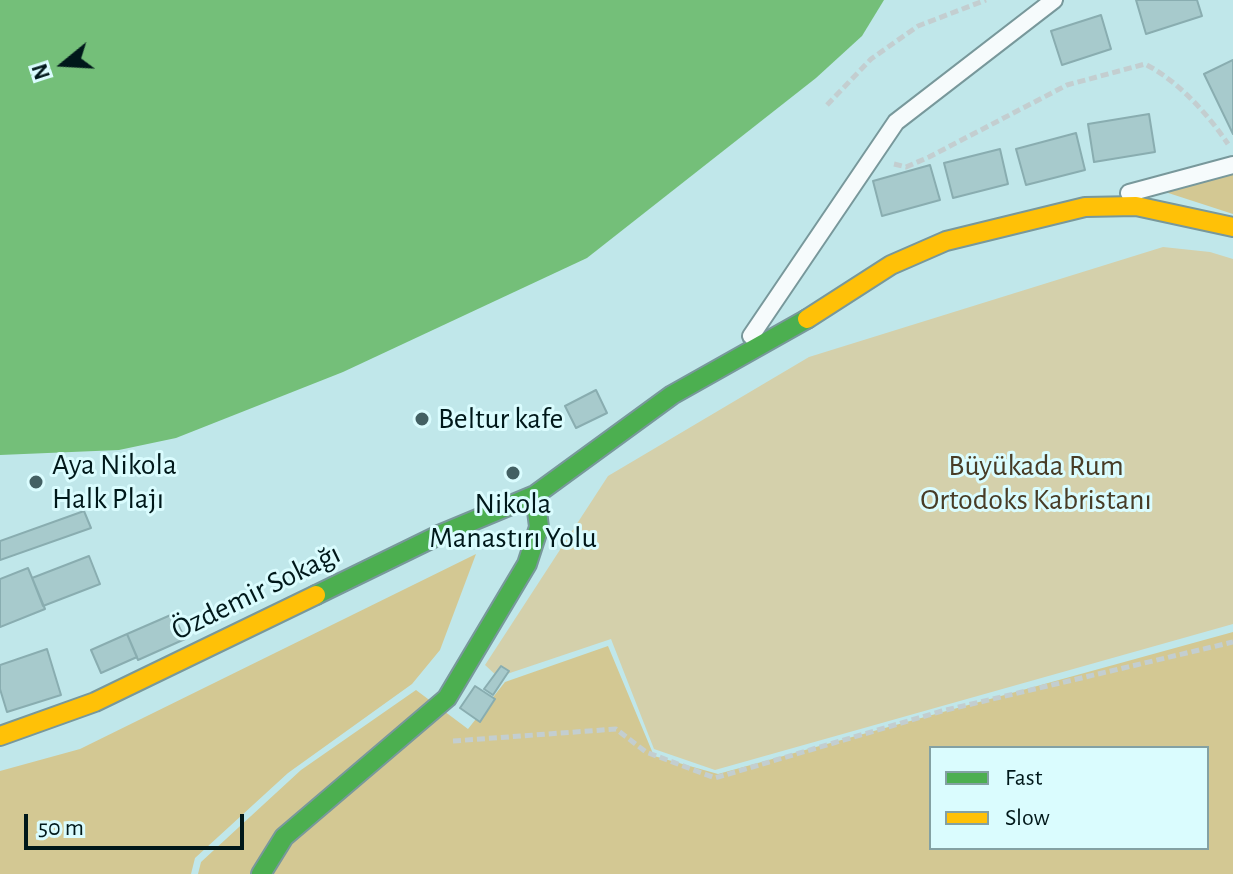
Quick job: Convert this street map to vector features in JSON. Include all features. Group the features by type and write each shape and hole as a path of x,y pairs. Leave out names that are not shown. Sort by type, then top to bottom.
{"street":[{"name":"Özdemir Sokağı","path":"0,736 95,702 439,535 535,495 672,395 843,299 891,265 946,241 1085,207 1136,206 1233,227"},
{"path":"261,874 284,837 447,698 509,599 527,564 539,527 535,495"}],"lane":[{"path":"742,353 771,303 896,122 1054,0"},
{"path":"1085,207 1172,179 1233,165"}],"path":[{"path":"827,105 871,59 918,26 986,0"},
{"path":"869,160 906,167 1067,85 1145,64 1174,84 1216,125 1233,151"},
{"path":"417,721 451,741 492,741 584,729 616,729 646,752 715,778 942,711 1233,642"}],"green space":[{"name":"Büyükada Rum Ortodoks Kabristanı","path":"1163,247 1210,252 1233,259 1233,624 715,770 654,749 611,639 498,677 485,665 608,476 809,357"}],"shaded area":[{"path":"0,0 884,0 862,36 816,78 587,258 343,372 176,438 119,450 0,455"},
{"path":"1233,171 1233,214 1156,189"},
{"path":"476,554 440,650 412,684 288,773 195,858 191,874 0,874 0,771 80,749"},
{"path":"1233,632 1233,874 198,874 201,862 301,770 416,690 468,729 505,682 608,646 654,756 718,774"}],"building":[{"path":"1136,0 1197,0 1202,16 1146,34"},
{"path":"1101,15 1111,49 1062,65 1051,31"},
{"path":"1233,60 1233,134 1204,74"},
{"path":"1149,114 1155,152 1094,162 1088,124"},
{"path":"1076,133 1085,170 1026,185 1016,149"},
{"path":"1000,149 1008,184 953,198 944,163"},
{"path":"930,165 940,200 882,216 873,181"},
{"path":"596,390 607,413 576,428 565,406"},
{"path":"84,511 91,528 0,560 0,541"},
{"path":"89,556 100,584 43,606 32,578"},
{"path":"28,568 45,609 0,627 0,579"},
{"path":"173,614 185,639 138,660 127,634"},
{"path":"127,634 137,657 101,673 91,650"},
{"path":"47,649 61,695 7,712 0,689 0,665"},
{"path":"501,666 509,671 493,695 484,689"},
{"path":"475,686 495,699 480,722 460,708"}],"traffic: fast":[{"path":"316,595 439,535 535,495 672,395 807,319"},
{"path":"261,874 284,837 447,698 527,564 539,527 535,495"}],"traffic: slow":[{"path":"807,319 891,265 946,241 1085,207 1136,206 1233,227"},
{"path":"0,736 95,702 316,595"}],"place":[{"name":"Beltur kafe","path":"422,419"},
{"name":"Nikola Manastırı Yolu","path":"513,473"},
{"name":"Aya Nikola Halk Plajı","path":"36,482"}]}
